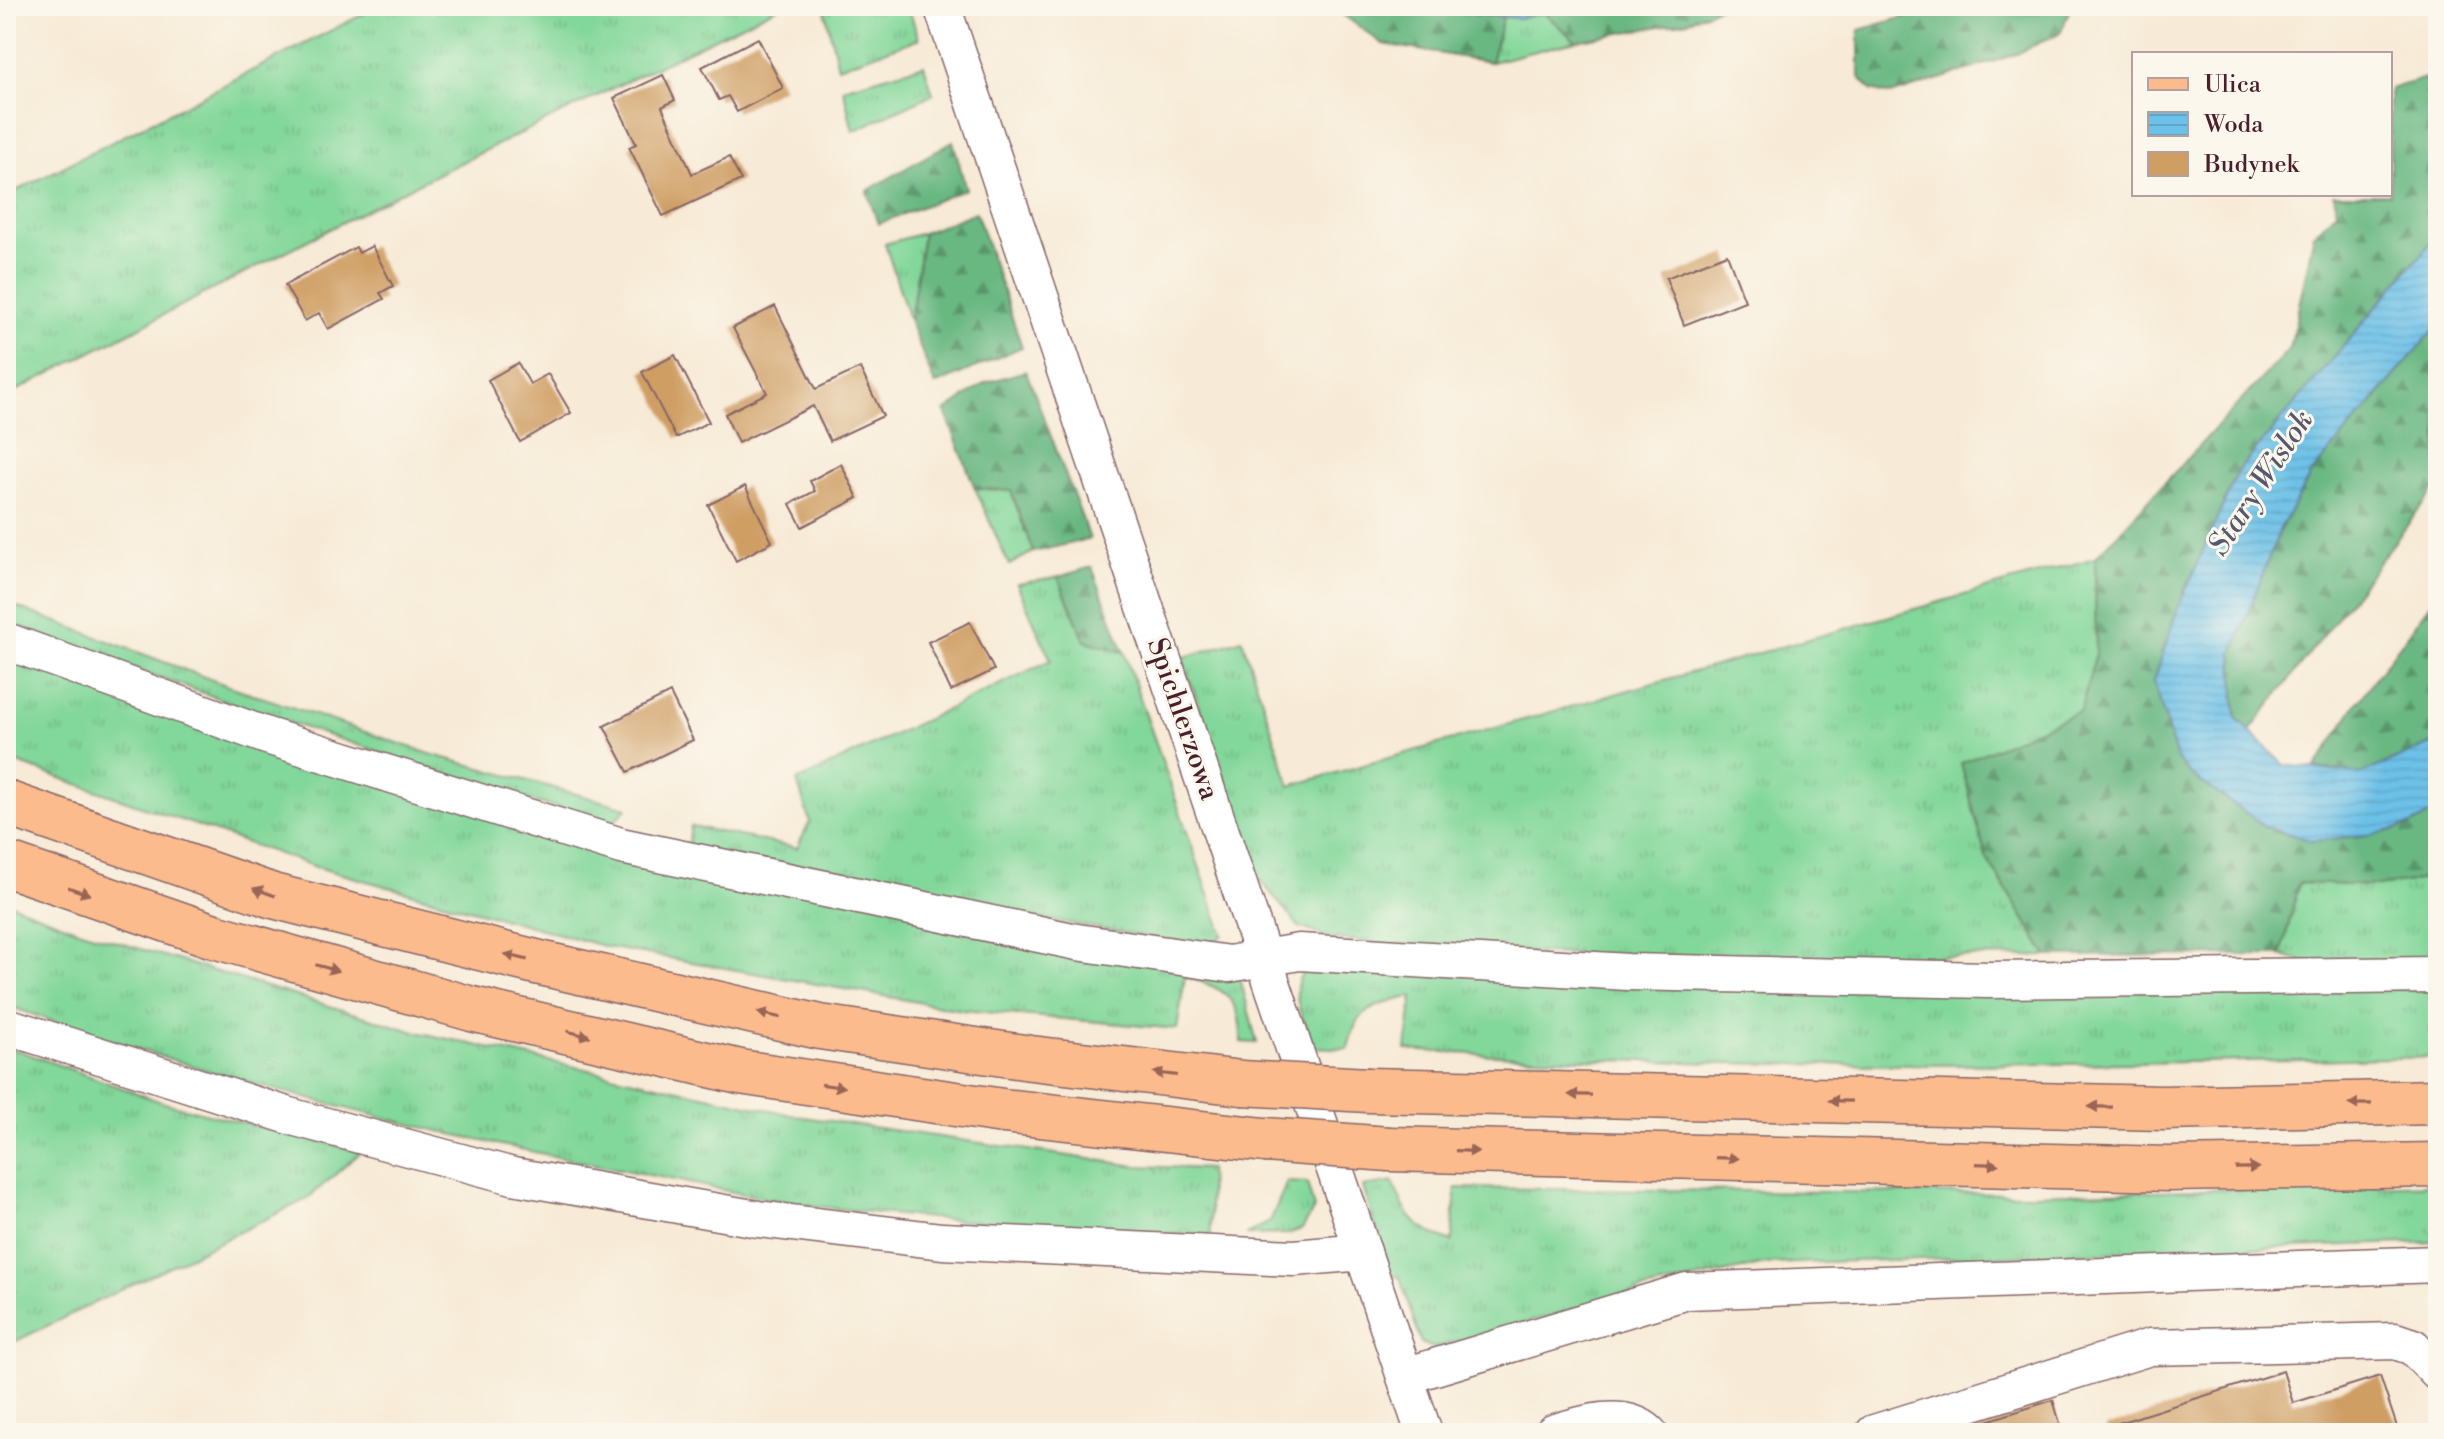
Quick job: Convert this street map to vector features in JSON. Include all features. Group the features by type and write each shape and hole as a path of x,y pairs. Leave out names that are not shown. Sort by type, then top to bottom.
{"main road":[{"path":"6,803 273,896 536,962 820,1027 1031,1058 1242,1083 1368,1090 2163,1108 2438,1102"},
{"path":"6,864 214,936 472,1009 740,1072 1003,1111 1265,1140 1389,1149 2169,1169 2438,1165"}],"street":[{"name":"Spichlerzowa","path":"942,6 1424,1433"},
{"path":"6,641 267,736 621,846 1077,942 1229,964 1299,952 1628,972 1988,980 2438,975"},
{"path":"6,1026 296,1118 513,1176 758,1219 942,1241 1294,1258 1363,1252"},
{"path":"1405,1376 1687,1291 2438,1264"},
{"path":"1874,1433 2150,1347 2395,1341 2421,1353 2438,1373"},
{"path":"1553,1433 1581,1424 1619,1420 1649,1433"}],"green space":[{"path":"379,6 780,6 403,191 6,396 6,196"},
{"path":"824,6 908,6 919,39 838,67"},
{"path":"1331,6 1424,6 1436,11 1503,17 1491,62 1383,44"},
{"path":"1576,6 1721,6 1688,21 1576,41 1544,13"},
{"path":"1943,6 2071,6 2061,32 2019,53 1891,95 1871,90 1859,77 1859,30"},
{"path":"1544,13 1576,41 1491,62 1503,17 1519,18"},
{"path":"924,65 933,94 853,131 843,88"},
{"path":"2438,74 2438,234 2238,471 2177,610 2154,681 2177,759 2190,774 2266,827 2313,841 2376,834 2411,825 2438,810 2438,877 2378,886 2299,883 2281,955 2047,956 1986,857 1961,763 2080,711 2096,654 2095,558 2290,348 2314,234 2337,211 2334,196 2392,196 2392,88"},
{"path":"953,141 966,189 878,224 867,191"},
{"path":"976,212 1022,347 935,385 910,322 923,233"},
{"path":"923,233 910,322 885,244"},
{"path":"2438,325 2438,485 2250,731 2236,718 2233,653 2279,531 2311,474"},
{"path":"1026,371 1090,539 1033,552 1011,491 975,488 945,411 985,383"},
{"path":"975,488 1011,491 1033,552 1009,565"},
{"path":"2095,558 2096,654 2080,712 1962,763 1986,857 2047,956 1743,958 1461,951 1330,938 1299,927 1261,881 1182,658 1242,639 1290,786"},
{"path":"1092,567 1124,652 1085,641 1058,577"},
{"path":"1058,577 1085,641 1124,652 1223,935 1209,947 912,897 688,845 691,826 797,848 810,822 797,781 1051,660 1017,584"},
{"path":"2438,594 2438,741 2361,774 2315,768 2359,700"},
{"path":"6,603 223,684 430,754 627,808 614,822 523,799 260,713 6,623"},
{"path":"6,652 289,750 1240,978 1257,1043 1241,1042 1238,1015 1228,997 1211,985 1185,977 1177,1029 962,1010 607,947 316,867 6,759"},
{"path":"2438,877 2438,960 2318,967 2281,955 2299,883 2378,886"},
{"path":"6,902 81,931 412,1031 797,1116 1137,1166 1209,1169 1211,1236 964,1221 795,1203 483,1141 242,1080 6,1005"},
{"path":"1313,961 2438,990 2438,1057 1922,1065 1664,1062 1406,1050 1413,996 1369,1010 1356,1024 1348,1049 1314,1047 1301,1013 1297,991 1304,971"},
{"path":"6,1046 164,1103 361,1152 307,1199 6,1346"},
{"path":"1287,1182 1307,1183 1314,1209 1302,1229 1288,1234 1245,1235 1270,1222"},
{"path":"1393,1182 1414,1221 1452,1242 1456,1188 2030,1194 2438,1184 2438,1242 1765,1264 1644,1290 1433,1348 1421,1343 1400,1277 1390,1274 1363,1187"}],"water":[{"path":"1424,6 1576,6 1519,18 1436,11"},
{"name":"Stary Wislok","path":"2438,234 2438,325 2311,474 2279,531 2233,653 2236,718 2284,765 2361,774 2438,741 2438,810 2411,825 2376,834 2313,841 2266,827 2190,774 2177,759 2154,681 2177,610 2238,471"}],"building":[{"path":"758,38 783,88 737,112 728,96 719,100 702,67"},
{"path":"663,75 675,100 662,107 692,174 729,157 741,180 663,216 629,147 636,144 614,98"},
{"path":"372,246 393,286 380,293 384,299 328,329 319,313 305,321 285,285 356,247 359,253"},
{"path":"1727,254 1745,301 1684,325 1666,278"},
{"path":"775,306 816,389 860,368 883,416 830,441 813,406 738,443 725,414 767,393 733,328"},
{"path":"675,355 709,422 676,438 642,372"},
{"path":"518,363 530,384 548,374 571,413 520,442 488,380"},
{"path":"841,464 858,498 802,527 790,504 815,491 810,481"},
{"path":"745,486 772,542 736,561 708,505"},
{"path":"970,622 994,670 951,691 928,642"},
{"path":"670,693 693,740 628,772 604,726"},
{"path":"2283,1371 2293,1403 2380,1376 2399,1433 2106,1433 2106,1427"},
{"path":"2053,1400 2063,1433 1969,1433 1968,1427"}]}
